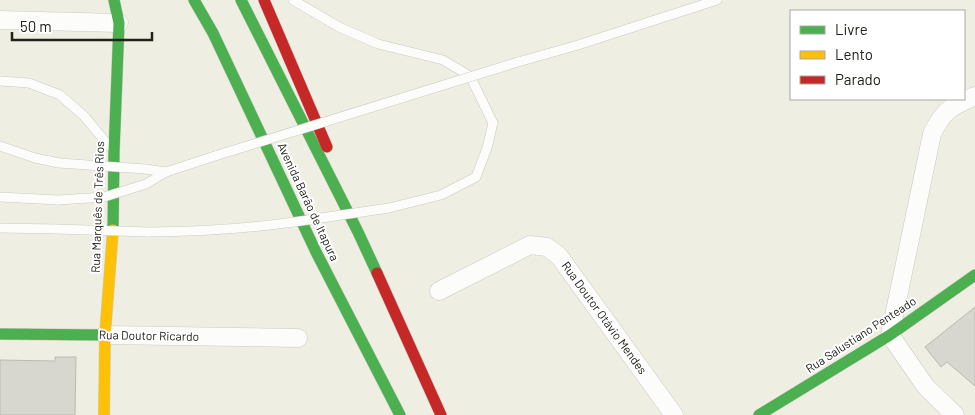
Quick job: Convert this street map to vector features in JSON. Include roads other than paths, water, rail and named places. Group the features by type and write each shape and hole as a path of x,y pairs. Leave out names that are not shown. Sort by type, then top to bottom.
{"main road":[{"name":"Rua Marquês de Três Rios","path":"104,415 105,335 114,220 114,152 119,23 114,0"},
{"name":"Avenida Barão de Itapura","path":"194,0 214,33 316,252 400,415"},
{"path":"240,0 358,232 441,415"},
{"path":"264,0 322,133 329,152 330,179"},
{"name":"Rua Salustiano Penteado","path":"759,415 890,334 975,275"},
{"name":"Rua Doutor Ricardo","path":"0,334 105,335"}],"street":[{"path":"0,20 119,23"},
{"path":"955,415 926,387 890,334 932,134 941,116 954,106 975,96"},
{"name":"Rua Doutor Otávio Mendes","path":"439,291 530,245 547,247 559,256 674,415"},
{"name":"Rua Doutor Ricardo","path":"105,335 298,338"}],"lane":[{"path":"0,228 56,228 148,232 199,232 248,229 390,208 441,195 476,177 493,123 470,76 442,60 378,44 338,27 293,0"},
{"path":"0,198 58,200 104,197 146,184 166,172 218,155 578,45 717,0"},
{"path":"0,81 29,83 60,95 84,116 114,152"},
{"path":"0,146 59,164 166,172"}]}
